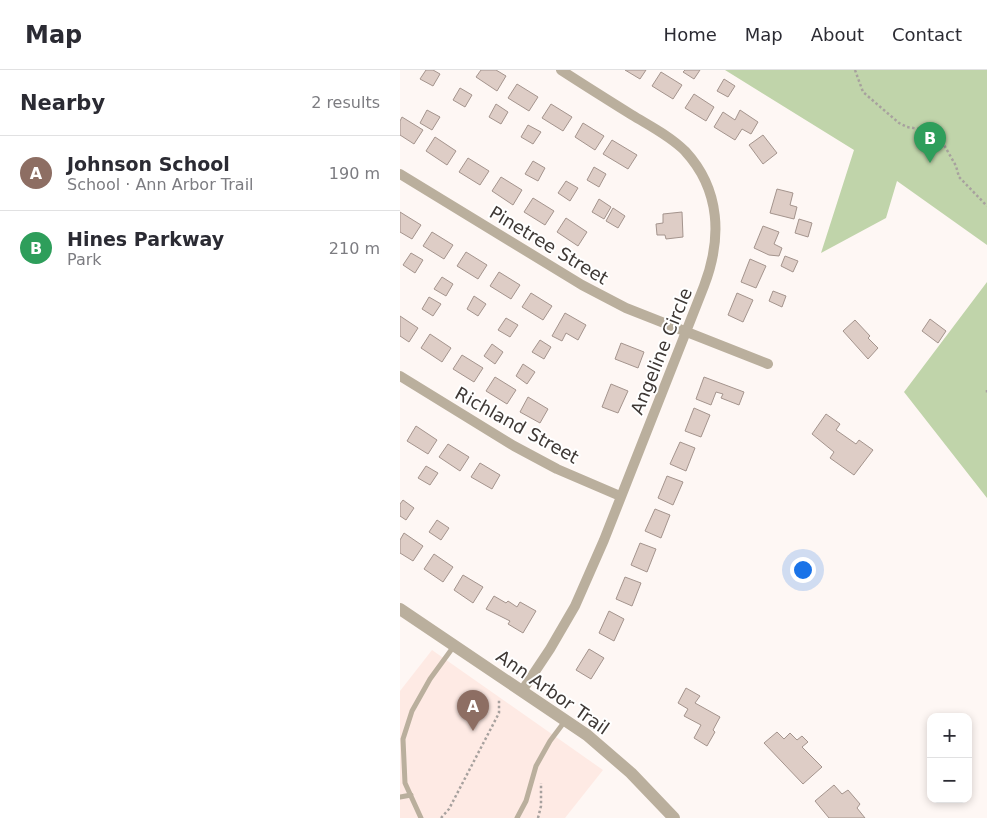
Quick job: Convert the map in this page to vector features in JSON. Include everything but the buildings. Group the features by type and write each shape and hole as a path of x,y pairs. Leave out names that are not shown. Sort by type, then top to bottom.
{"street":[{"name":"Angeline Circle","path":"522,691 575,606 604,540 712,266 716,241 714,205 700,171 684,151 664,135 561,70"},
{"name":"Pinetree Street","path":"400,174 582,285 626,308 768,364"},
{"name":"Richland Street","path":"400,376 514,446 557,469 620,496"},
{"name":"Ann Arbor Trail","path":"400,609 566,721 611,754 674,818"}],"lane":[{"path":"421,818 405,782 403,739 412,711 430,679 454,646"},
{"path":"517,818 526,801 536,766 550,741 566,721"},
{"path":"400,797 410,794"}],"path":[{"path":"855,70 863,92 899,123 908,127 933,130 939,136 956,166 959,177 987,206"},
{"path":"442,818 449,809 499,713 499,700"},
{"path":"538,818 542,806 542,776"}],"shaded area":[{"path":"432,650 603,770 565,818 400,818 400,691"}],"green space":[{"path":"725,70 987,70 987,245 897,181 886,218 821,253 854,150"},
{"path":"987,282 987,498 904,392"}],"place":[{"name":"Hines Parkway","path":"930,163"},
{"name":"Johnson School","path":"473,731"}]}
